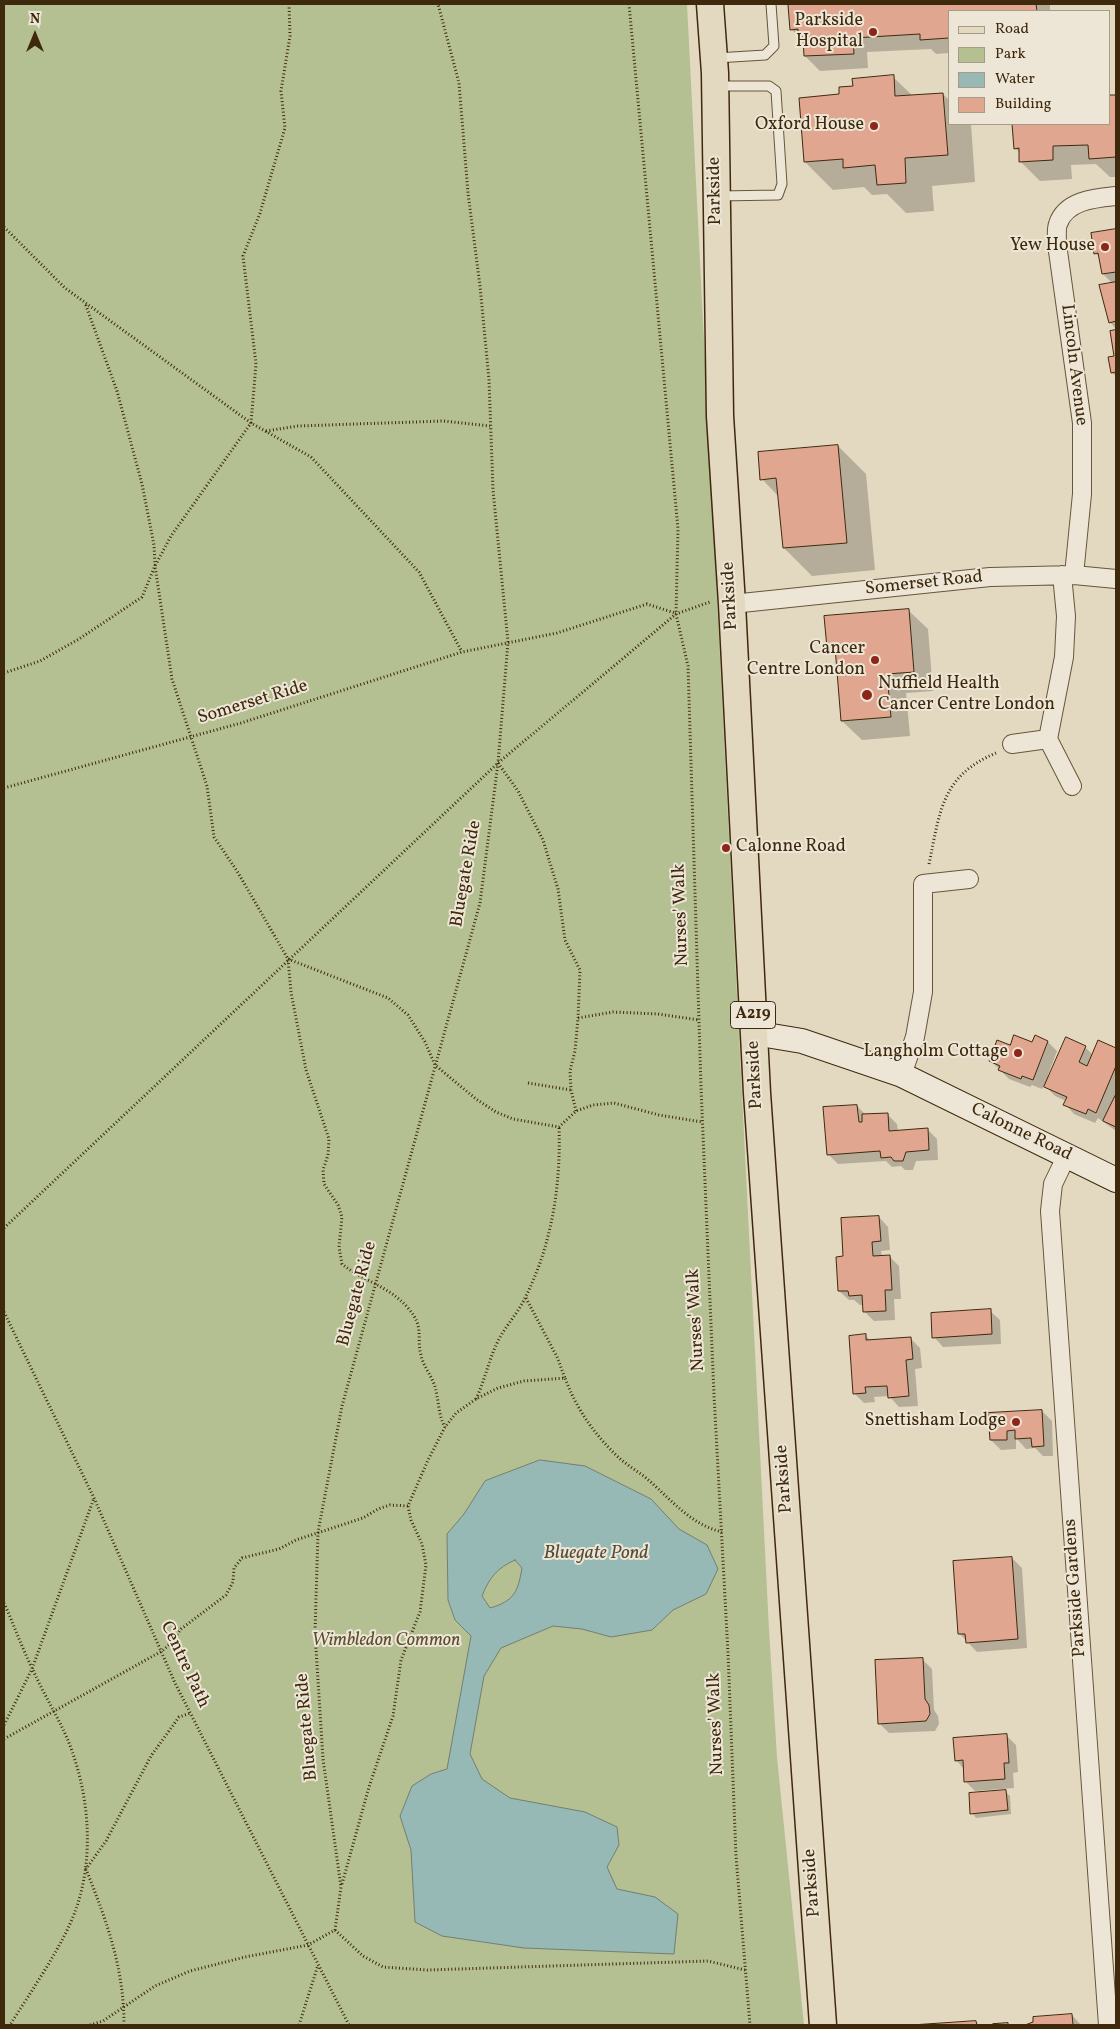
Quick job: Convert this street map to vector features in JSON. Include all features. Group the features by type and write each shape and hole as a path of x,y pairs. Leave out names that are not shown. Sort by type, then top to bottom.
{"main road":[{"name":"Parkside","path":"710,4 715,86 720,416 732,599 754,1033 823,2025"}],"street":[{"name":"Lincoln Avenue","path":"1048,739 1064,657 1068,575 1082,494 1082,423 1056,244 1058,223 1068,210 1086,199 1116,196"},
{"name":"Somerset Road","path":"732,599 990,577 1068,575 1116,579"},
{"path":"1012,744 1048,739 1072,786"},
{"path":"902,1075 915,1037 923,992 923,884 969,879"},
{"name":"Calonne Road","path":"754,1033 802,1042 902,1075 1116,1180"},
{"name":"Parkside Gardens","path":"1067,1155 1053,1184 1050,1211 1108,2025"}],"lane":[{"path":"714,58 765,55 774,46 771,4"},
{"path":"715,86 769,86 776,91 782,184 778,195 716,196"}],"path":[{"path":"4,673 40,661 79,639 142,596 154,566 171,536 251,423 256,364 243,256 260,213 285,128 281,91 290,36 289,4"},
{"name":"Bluegate Ride","path":"335,1930 341,1887 323,1759 315,1633 318,1532 342,1406 374,1282 480,903 498,763 508,642 492,490 484,324 468,193 459,83 438,4"},
{"name":"Nurses' Walk","path":"629,4 678,530 676,614 688,666 702,1122 736,1856 750,2025"},
{"path":"4,227 64,288 251,423 311,457 419,572 462,652"},
{"path":"84,302 120,400 145,502 154,545 154,566 172,678 207,786 214,837 237,870 288,959 291,992 306,1070 330,1140 323,1170 324,1184 338,1205 342,1218 339,1247 342,1264 353,1273 374,1282 396,1295 410,1310 420,1330 420,1354 435,1386 441,1421 445,1427"},
{"path":"265,431 298,426 443,420 490,426"},
{"path":"4,1228 498,763 676,614 732,599"},
{"name":"Somerset Ride","path":"4,788 241,723 462,652 557,633 646,604 676,614"},
{"path":"923,884 922,870 929,865 939,816 949,792 962,772 978,760 1012,744"},
{"path":"498,763 518,791 543,840 558,889 565,940 580,970 575,1051 570,1071 571,1090 576,1111"},
{"path":"288,959 388,998 408,1015 425,1042 435,1065 476,1099 496,1112 513,1119 559,1128"},
{"path":"578,1018 613,1012 658,1014 699,1020"},
{"path":"528,1083 571,1090"},
{"path":"476,1399 497,1343 526,1297 537,1271 555,1206 560,1161 559,1128 576,1111 592,1105 614,1103 659,1115 702,1122"},
{"path":"526,1297 580,1410 593,1431 619,1458 653,1484 682,1512 708,1529 722,1532"},
{"name":"Centre Path","path":"4,1312 94,1498 191,1713 349,2025"},
{"path":"341,1887 369,1787 393,1716 400,1660 422,1605 426,1565 422,1544 408,1506 445,1427 456,1413 476,1399 498,1388 524,1381 565,1378"},
{"path":"4,1725 32,1669 94,1498"},
{"path":"4,1739 162,1652 181,1629 226,1595 233,1582 234,1568 242,1558 279,1549 318,1532 363,1518 378,1509 390,1505 408,1506"},
{"path":"4,1604 32,1669 67,1737 82,1792 87,1834 86,1869 76,1910 55,1950 10,2025"},
{"path":"86,1869 106,1841 151,1756 179,1718 191,1713"},
{"path":"86,1869 113,1940 122,1981 124,2025"},
{"path":"90,2025 103,2021 154,1986 190,1971 245,1957 308,1945 335,1930 363,1956 383,1967 427,1970 708,1961 745,1970"},
{"path":"299,2025 318,1965"}],"green space":[{"name":"Wimbledon Common","path":"4,4 687,4 769,1630 777,1757 804,2025 4,2025"}],"water":[{"name":"Bluegate Pond","path":"540,1460 585,1466 651,1499 679,1529 707,1545 718,1569 706,1594 673,1610 652,1630 611,1637 582,1629 553,1626 501,1648 484,1676 470,1754 482,1779 510,1798 585,1812 617,1827 619,1845 607,1867 617,1889 655,1897 678,1914 674,1954 524,1948 442,1936 415,1922 411,1850 400,1816 412,1786 431,1774 447,1769 471,1636 455,1620 448,1600 447,1534 464,1514 485,1481","holes":["515,1560 522,1568 519,1583 514,1594 505,1602 490,1608 482,1596 494,1574 503,1566"]}],"building":[{"name":"Parkside Hospital","path":"1036,4 1037,10 948,10 948,38 920,40 920,34 853,38 854,54 804,56 803,37 798,38 798,29 790,30 788,5"},
{"name":"Oxford House","path":"894,75 895,96 943,93 948,155 905,158 906,183 877,185 875,165 843,168 843,159 804,162 799,98 839,94 839,87 853,86 852,79"},
{"path":"1110,95 1116,95 1116,157 1089,159 1088,145 1053,146 1053,160 1019,162 1019,148 1014,149 1012,125 1110,125"},
{"name":"Yew House","path":"1116,229 1116,272 1102,274 1098,253 1094,254 1091,233"},
{"path":"1116,282 1116,321 1109,323 1099,285"},
{"path":"1116,330 1116,372 1111,373 1108,357 1114,356 1110,331"},
{"path":"838,445 847,543 783,548 776,478 760,480 758,452"},
{"name":"Cancer Centre London","path":"909,609 914,672 887,674 891,717 841,721 835,647 827,648 824,616"},
{"name":"Langholm Cottage","path":"1014,1035 1032,1042 1035,1035 1048,1041 1033,1080 1022,1076 1021,1079 998,1070 1000,1066 989,1061 997,1040 1010,1045"},
{"path":"1066,1037 1086,1046 1079,1062 1087,1066 1098,1040 1116,1048 1116,1066 1096,1113 1088,1109 1086,1114 1063,1105 1067,1097 1044,1087"},
{"path":"1116,1094 1116,1127 1103,1121"},
{"path":"857,1105 859,1122 862,1122 862,1114 888,1113 889,1131 928,1128 929,1150 906,1152 903,1161 894,1161 891,1157 881,1158 880,1151 827,1155 823,1107"},
{"path":"879,1216 881,1241 872,1242 873,1256 890,1255 892,1290 885,1290 886,1311 863,1312 862,1295 849,1296 848,1291 838,1291 836,1257 843,1256 841,1218"},
{"path":"991,1309 992,1334 932,1338 931,1313"},
{"path":"866,1334 866,1340 911,1337 913,1359 906,1360 909,1396 888,1398 887,1386 865,1387 866,1393 853,1394 849,1336"},
{"name":"Snettisham Lodge","path":"1042,1410 1044,1446 1032,1447 1031,1438 1015,1439 1015,1430 1007,1431 1007,1440 990,1440 988,1413"},
{"path":"1012,1557 1018,1639 966,1643 965,1634 958,1634 953,1561"},
{"path":"923,1658 925,1699 929,1705 930,1714 926,1721 878,1724 875,1660"},
{"path":"1007,1734 1009,1763 1004,1763 1005,1779 964,1782 963,1760 955,1761 953,1738"},
{"path":"1006,1790 1008,1810 970,1814 969,1793"},
{"path":"1072,2014 1073,2025 1025,2025 1033,2022 1033,2017"},
{"path":"976,2021 977,2025 912,2025"},
{"path":"1008,2023 1008,2025 993,2024"}],"place":[{"name":"Parkside Hospital","path":"873,32"},
{"name":"Oxford House","path":"874,126"},
{"name":"Yew House","path":"1105,247"},
{"name":"Cancer Centre London","path":"875,660"},
{"name":"Nuffield Health Cancer Centre London","path":"867,695"},
{"name":"Calonne Road","path":"726,848"},
{"name":"Langholm Cottage","path":"1018,1053"},
{"name":"Snettisham Lodge","path":"1016,1422"}]}
